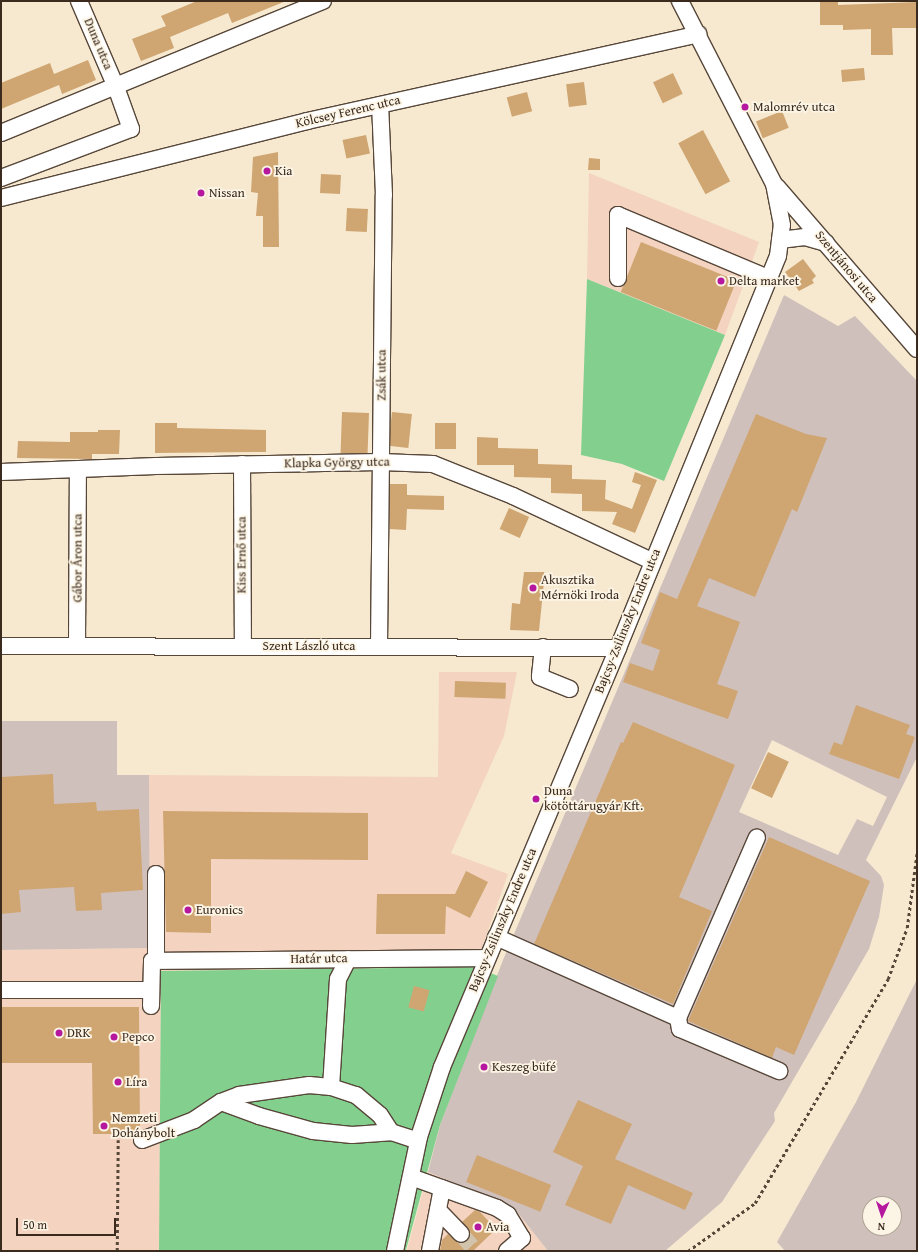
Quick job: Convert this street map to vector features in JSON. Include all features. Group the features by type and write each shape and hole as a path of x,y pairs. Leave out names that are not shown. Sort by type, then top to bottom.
{"street":[{"name":"Duna utca","path":"79,1 116,86"},
{"path":"1,133 323,1"},
{"name":"Bajcsy-Zsilinszky Endre utca","path":"395,1251 418,1141 442,1067 486,958 618,648 652,561 770,279 780,240 782,225 774,184 680,1"},
{"name":"Kölcsey Ferenc utca","path":"1,198 380,105 698,34"},
{"path":"1,178 131,129 116,86"},
{"name":"Zsák utca","path":"379,646 384,195 380,105"},
{"name":"Szentjánosi utca","path":"774,184 917,349"},
{"path":"618,278 618,215 770,279"},
{"path":"780,240 805,237 826,243"},
{"name":"Klapka György utca","path":"1,472 78,471 242,464 381,462 433,464 513,496 652,561"},
{"name":"Kiss Ernő utca","path":"242,464 242,646"},
{"name":"Gábor Áron utca","path":"77,646 78,471"},
{"name":"Szent László utca","path":"1,646 379,646 618,648"},
{"path":"543,647 540,678 570,689"},
{"path":"757,837 678,1018 680,1029 779,1071"},
{"path":"150,1006 154,961 156,874"},
{"path":"496,937 678,1018"},
{"name":"Határ utca","path":"154,961 486,958"},
{"path":"331,1087 338,979 348,959"},
{"path":"1,990 151,990"},
{"path":"142,1140 194,1120 220,1102 239,1095 282,1087 331,1087 356,1095 380,1115 391,1132"},
{"path":"220,1102 259,1116 312,1131 352,1135 391,1132 418,1141"},
{"path":"411,1177 497,1208 508,1214 522,1238 507,1251"},
{"path":"430,1251 442,1188"},
{"path":"438,1210 461,1234"}],"path":[{"path":"688,1251 756,1203 888,979 907,928 917,852"},
{"path":"117,1251 118,1140"}],"shaded area":[{"path":"589,173 759,242 725,335 587,279"},
{"path":"784,295 838,326 855,316 917,381 917,757 866,860 881,876 884,885 879,917 869,949 774,1113 775,1121 722,1202 665,1251 548,1251 514,1208 428,1172 440,1125 503,960","holes":["772,740 887,797 873,826 857,819 838,855 739,812"]},
{"path":"439,672 517,672 504,736 451,853 508,874 475,967 161,971 159,1251 1,1251 1,950 150,948 149,775 438,777"},
{"path":"1,721 117,721 117,775 149,775 150,948 1,950"},
{"path":"917,979 917,1251 785,1251 777,1242 856,1102"},
{"path":"428,1172 514,1208 548,1251 403,1251 407,1250"}],"green space":[{"path":"587,279 725,335 664,481 622,464 581,455"},
{"path":"475,967 498,976 440,1125 406,1250 159,1251 161,971"}],"building":[{"path":"197,1 286,1 232,23 228,13 170,37 174,48 141,61 132,39 166,26 161,16"},
{"path":"820,1 838,1 838,5 917,2 917,28 892,28 893,55 871,55 871,29 843,30 843,25 820,25"},
{"path":"88,60 96,80 62,94 59,85 1,109 1,83 50,63 54,74"},
{"path":"864,68 865,80 842,82 841,70"},
{"path":"673,73 683,94 663,103 653,82"},
{"path":"584,82 587,105 569,107 566,84"},
{"path":"527,92 532,111 512,117 507,97"},
{"path":"782,111 789,128 763,138 756,121"},
{"path":"703,130 730,181 706,194 678,143"},
{"path":"366,135 370,154 346,159 343,140"},
{"path":"278,152 279,247 263,247 263,216 256,216 258,193 251,192 253,157"},
{"path":"589,158 600,159 600,170 588,170"},
{"path":"321,174 341,175 340,194 320,193"},
{"path":"347,208 368,209 367,232 346,231"},
{"path":"641,242 736,281 716,331 621,292"},
{"path":"803,259 816,276 812,280 814,283 799,291 785,272"},
{"path":"342,412 369,413 368,454 341,453"},
{"path":"392,412 412,414 408,448 388,446"},
{"path":"756,414 806,434 827,438 797,512 792,509 755,597 709,578 697,606 740,622 717,684 738,691 728,719 623,682 630,663 653,671 660,650 641,643 660,592 677,599"},
{"path":"155,423 177,423 177,428 266,430 266,452 155,453"},
{"path":"435,423 456,423 456,449 435,449"},
{"path":"98,430 120,430 119,454 92,454 92,459 17,458 18,441 70,442 70,432 98,432"},
{"path":"477,437 498,438 498,448 538,449 538,464 572,465 572,479 606,480 605,499 632,509 641,485 632,482 635,472 657,480 635,533 612,524 617,512 582,511 582,494 551,493 551,478 514,477 514,465 477,465"},
{"path":"390,484 407,484 407,495 444,496 444,510 407,509 406,530 390,529"},
{"path":"509,508 529,517 520,538 500,529"},
{"name":"Akusztika Mérnöki Iroda","path":"524,572 545,572 539,631 510,630 512,603 520,604"},
{"path":"455,681 506,683 505,699 454,697"},
{"path":"856,705 910,725 906,734 915,737 899,779 829,754 834,742 842,745"},
{"path":"633,722 735,765 679,897 712,911 673,1004 534,944 621,742 623,743"},
{"path":"768,752 789,762 772,798 751,788"},
{"path":"53,774 54,804 96,802 97,811 139,809 143,890 101,893 102,910 76,911 74,887 19,890 21,912 1,914 1,777"},
{"path":"163,811 368,813 368,860 211,859 211,933 166,932"},
{"path":"769,837 870,881 794,1055 776,1047 772,1058 688,1021"},
{"path":"466,871 488,882 470,918 446,906 445,934 376,934 377,894 455,894"},
{"path":"414,986 429,990 424,1011 408,1007"},
{"path":"1,1007 139,1007 140,1131 135,1134 93,1134 92,1063 1,1063"},
{"path":"578,1100 632,1124 615,1159 693,1193 685,1210 628,1185 611,1224 565,1205 583,1166 553,1152"},
{"path":"477,1155 551,1185 540,1212 466,1182"},
{"path":"475,1210 480,1212 496,1229 473,1251 440,1251 442,1240 448,1234 458,1243 468,1241 470,1231 462,1222"}],"tunnel":[{"path":"461,1234 476,1251"}],"place":[{"name":"Malomrév utca","path":"745,107"},
{"name":"Kia","path":"267,171"},
{"name":"Nissan","path":"201,193"},
{"name":"Delta market","path":"721,281"},
{"name":"Akusztika Mérnöki Iroda","path":"533,588"},
{"name":"Duna kötöttárugyár Kft.","path":"536,799"},
{"name":"Euronics","path":"188,910"},
{"name":"DRK","path":"59,1033"},
{"name":"Pepco","path":"114,1037"},
{"name":"Keszeg büfé","path":"484,1067"},
{"name":"Líra","path":"118,1082"},
{"name":"Nemzeti Dohánybolt","path":"104,1126"},
{"name":"Avia","path":"478,1227"}]}
